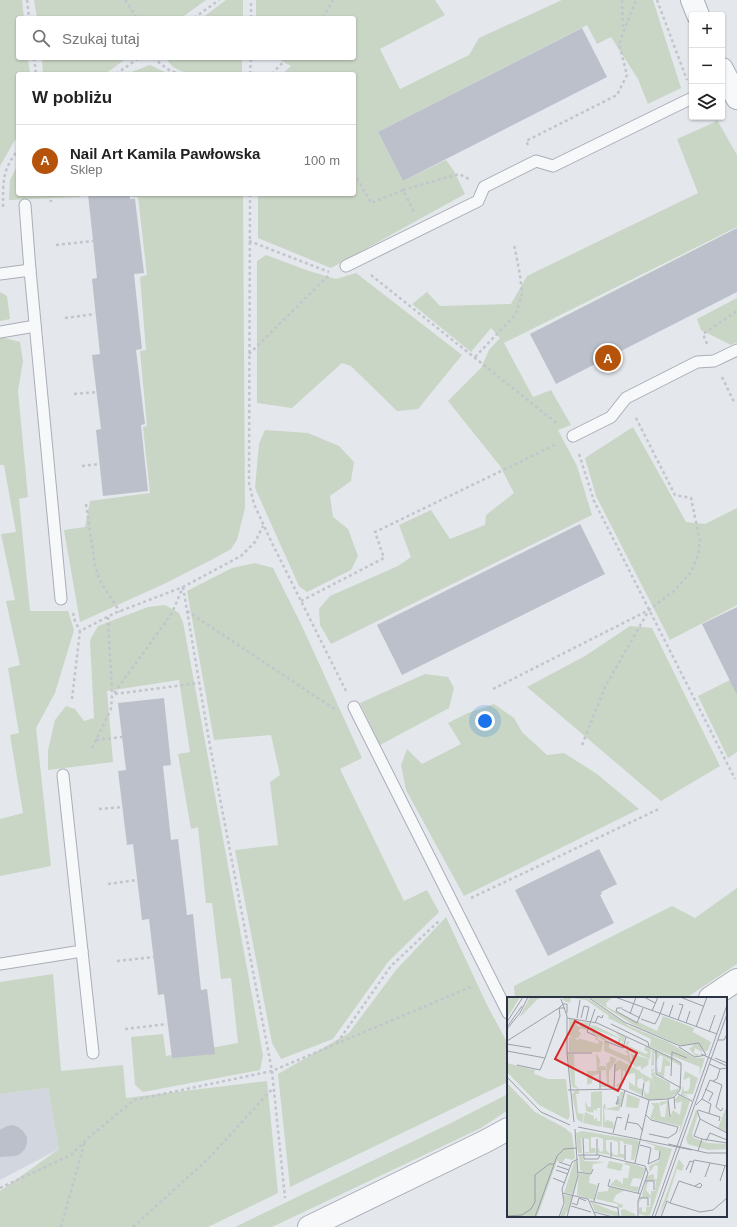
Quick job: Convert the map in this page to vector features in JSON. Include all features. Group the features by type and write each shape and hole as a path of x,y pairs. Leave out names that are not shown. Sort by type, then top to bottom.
{"street":[{"path":"692,0 697,12"},
{"path":"712,997 737,980"},
{"path":"309,1227 507,1130"}],"lane":[{"path":"350,264 478,201 484,187 536,161 553,166 689,99"},
{"path":"25,205 61,599"},
{"path":"0,274 30,270"},
{"path":"0,332 35,326"},
{"path":"573,436 611,417 626,398 697,362 714,361 737,350"},
{"path":"354,707 507,1011"},
{"path":"63,775 93,1053"},
{"path":"0,964 82,951"}],"path":[{"path":"27,0 29,16"},
{"path":"125,0 137,16"},
{"path":"197,16 219,0"},
{"path":"251,0 251,16"},
{"path":"324,16 333,0"},
{"path":"622,0 624,32"},
{"path":"536,161 526,141 616,95 627,75 619,44 636,0"},
{"path":"657,0 689,86"},
{"path":"34,60 36,72"},
{"path":"119,72 136,60"},
{"path":"156,60 174,72"},
{"path":"250,72 251,60"},
{"path":"274,72 285,60"},
{"path":"3,207 3,181 7,165 16,153"},
{"path":"356,177 371,203 403,190 459,174 484,187"},
{"path":"403,190 422,229"},
{"path":"50,196 51,202"},
{"path":"187,611 342,714 354,707 254,504 249,484 250,196"},
{"path":"249,240 331,273 249,354"},
{"path":"56,246 93,241"},
{"path":"475,357 516,314 522,294 514,244"},
{"path":"350,264 475,357 573,436 594,501 734,779"},
{"path":"737,311 703,334 733,400 737,402"},
{"path":"65,318 95,314"},
{"path":"74,394 97,392"},
{"path":"493,689 649,610 676,590 691,572 698,556 700,541 691,498 675,495 626,398"},
{"path":"301,601 384,558 375,532 573,436"},
{"path":"82,466 100,464"},
{"path":"86,504 95,565 99,579 120,612"},
{"path":"80,631 108,617 183,587 241,556 255,542 264,525"},
{"path":"183,587 210,746 272,1071 285,1198"},
{"path":"113,695 172,613 183,587"},
{"path":"72,699 80,631 75,621 73,610"},
{"path":"582,745 605,687 649,610"},
{"path":"92,748 111,709 113,695 108,617"},
{"path":"113,695 199,683"},
{"path":"96,740 122,737"},
{"path":"99,809 122,807"},
{"path":"336,1043 391,966 455,906 660,808"},
{"path":"108,884 137,880"},
{"path":"117,961 154,957"},
{"path":"0,1188 71,1155 85,1141 134,1100 272,1071 490,978"},
{"path":"125,1029 168,1024"},
{"path":"134,1227 209,1158 273,1087"},
{"path":"61,1227 85,1141"}],"shaded area":[{"path":"48,1088 59,1149 0,1180 0,1094"}],"green space":[{"path":"0,0 22,0 24,16 16,16 16,60 28,60 30,72 16,72 16,139 0,166"},
{"path":"34,0 206,0 184,16 37,16"},
{"path":"226,0 243,0 243,16 205,16"},
{"path":"256,0 435,0 445,15 380,49 400,89 469,55 479,38 562,0 653,0 681,88 648,104 638,79 611,37 597,44 587,25 378,132 403,181 446,160 454,171 465,194 331,268 258,238 258,196 356,196 356,72 284,72 291,66 280,60 356,60 356,16 256,16"},
{"path":"42,60 124,60 108,72 43,72"},
{"path":"168,60 242,60 242,72 186,72 179,70"},
{"path":"150,65 165,72 132,72"},
{"path":"717,120 737,155 737,227 504,343 533,397 551,390 571,425 558,430 577,466 592,515 331,644 320,625 319,609 330,596 398,566 411,557 399,525 431,510 450,539 485,525 486,515 514,493 500,466 448,401 481,368 489,350 500,338 491,328 471,352 412,304 427,292 440,306 511,304 527,276 698,193 677,139"},
{"path":"16,168 16,196 80,197 9,200 10,180"},
{"path":"243,196 245,508 237,540 231,549 166,583 80,622 64,530 85,527 90,501 150,493 143,427 147,426 140,351 146,350 140,277 147,275 138,197 132,197"},
{"path":"266,255 336,279 356,273 462,355 418,409 397,411 351,366 342,363 292,408 257,403 257,261"},
{"path":"0,292 7,296 10,319 0,321"},
{"path":"737,298 737,342 731,345 701,330 697,319"},
{"path":"1,337 20,342 23,361 18,391 28,497 19,499 30,611 68,611 74,630 55,693 36,728 51,866 0,876 0,819 23,813 10,735 19,733 8,668 20,665 6,601 15,600 1,534 16,532 4,465 0,465"},
{"path":"633,427 686,522 705,524 737,508 737,605 670,640 596,496 585,458"},
{"path":"265,430 308,433 339,446 354,462 351,481 330,496 333,517 348,529 358,556 351,570 307,592 299,586 255,488 259,444"},
{"path":"255,563 273,568 301,624 362,758 340,769 404,901 427,890 439,912 388,962 333,1039 281,1059 272,1043 235,850 278,845 270,782 280,775 271,735 214,740 187,591 232,568"},
{"path":"165,605 179,613 183,622 263,1055 260,1070 143,1092 135,1085 131,1037 163,1034 166,1056 238,1043 231,978 221,979 212,903 206,903 198,827 191,829 178,754 190,752 179,680 107,691 113,762 48,770 48,750 55,720 66,706 75,709 84,721 94,718 90,640 98,626 148,607"},
{"path":"630,626 652,628 720,766 661,801 527,687 585,656"},
{"path":"425,674 448,677 454,688 449,708 380,745 360,703"},
{"path":"737,678 737,752 728,758 698,696"},
{"path":"494,704 514,718 522,732 547,755 564,753 597,774 639,809 464,896 406,790 401,765 407,749 422,764 461,744 448,723 468,713"},
{"path":"737,888 737,964 688,997 515,997 514,986 672,906 695,918"},
{"path":"446,917 487,1005 507,1042 507,1082 290,1187 278,1074 349,1033 396,970"},
{"path":"53,974 61,1071 123,1065 126,1098 267,1081 278,1193 208,1227 0,1227 0,1191 59,1149 48,1088 0,1094 0,982"},
{"path":"507,1095 507,1111 481,1128 272,1227 235,1227"}],"building":[{"path":"582,28 607,77 403,181 378,132"},
{"path":"88,196 130,196 130,199 135,199 144,273 134,274 142,349 136,350 145,424 141,425 148,491 103,496 96,430 101,429 92,355 100,354 92,279 97,278"},
{"path":"737,228 737,292 556,384 530,334"},
{"path":"580,524 605,574 402,675 377,625"},
{"path":"737,607 737,695 702,624"},
{"path":"164,698 171,765 163,766 171,840 178,839 187,915 193,914 201,990 207,989 215,1054 172,1058 164,994 158,995 149,919 142,920 133,844 127,845 118,771 126,770 118,703"},
{"path":"599,849 617,884 601,892 602,894 600,895 614,923 548,956 515,890"},
{"path":"13,1125 23,1131 27,1137 25,1149 20,1154 15,1156 0,1157 0,1130 7,1126"}],"place":[{"name":"Nail Art Kamila Pawłowska","path":"608,358"}]}
